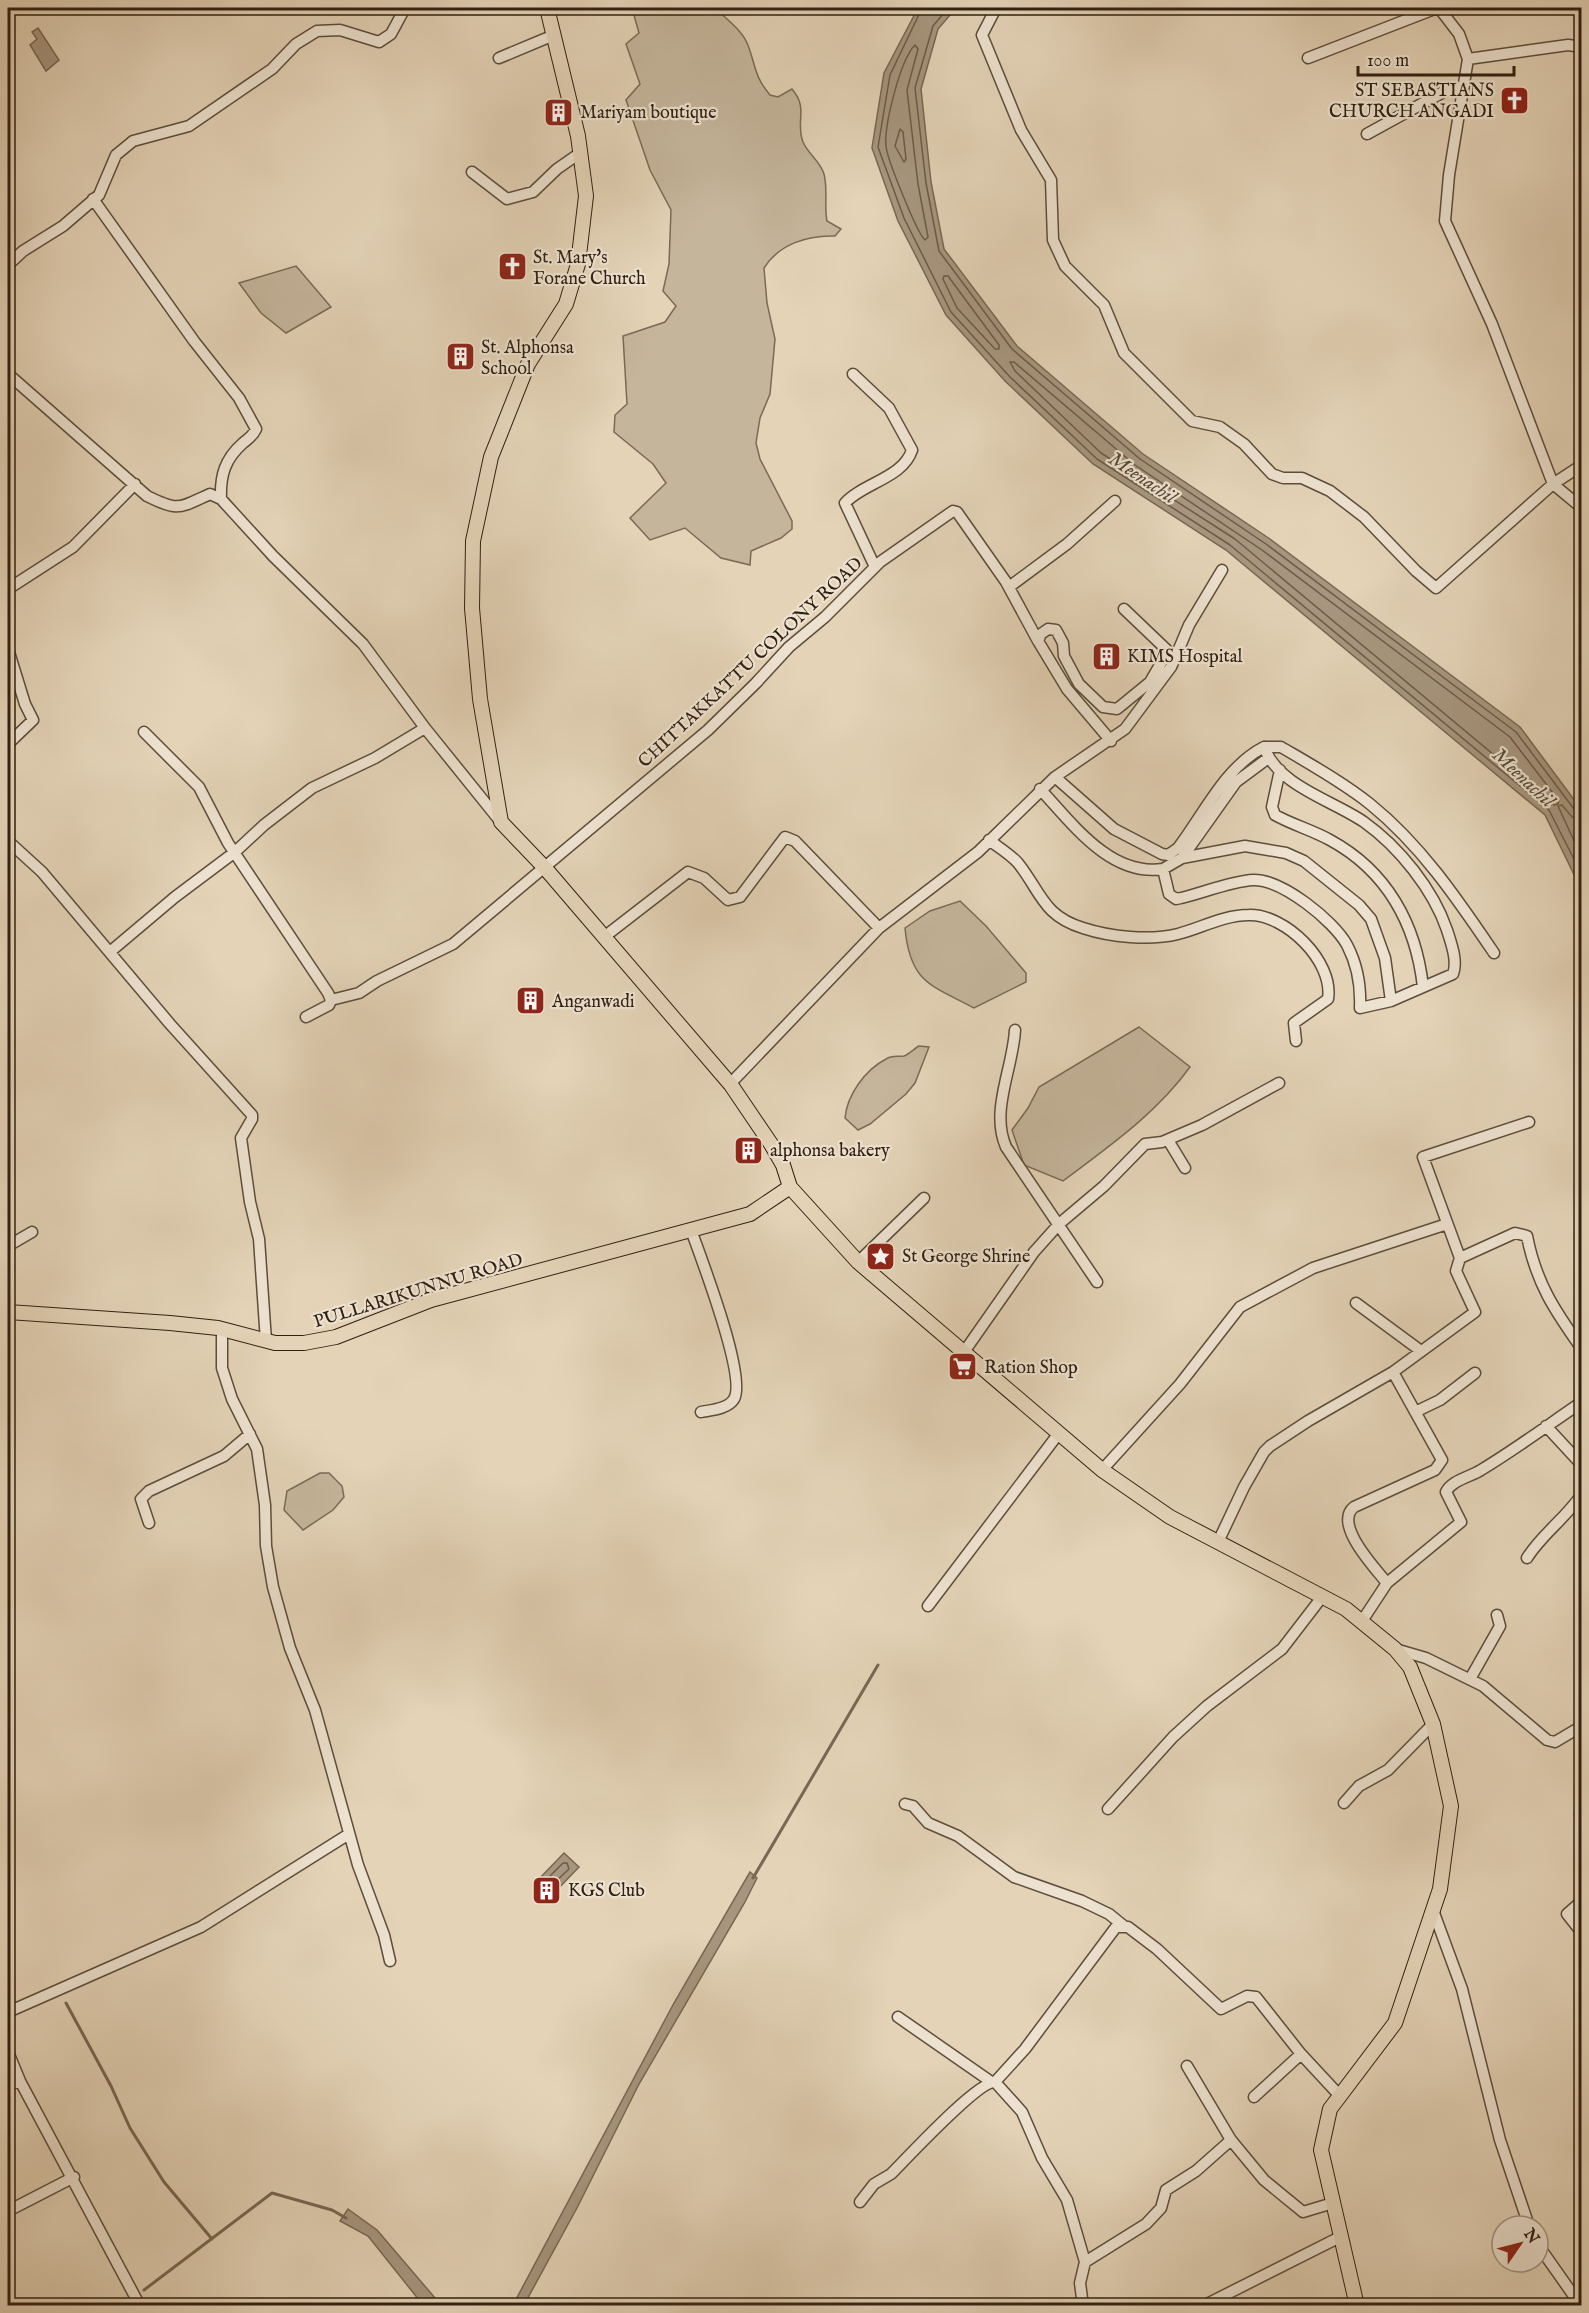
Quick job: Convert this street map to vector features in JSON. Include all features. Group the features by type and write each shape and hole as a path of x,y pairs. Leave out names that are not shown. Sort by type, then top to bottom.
{"main road":[{"path":"547,8 580,153 586,196 578,264 566,304 528,364 491,457 472,541 472,608 480,699 501,822 545,868 730,1084 771,1144 783,1166 790,1187 858,1262 1102,1470 1170,1517 1346,1609 1395,1649 1410,1667 1433,1724 1450,1806 1444,1860 1434,1913 1395,2023 1330,2109 1321,2150 1357,2306"},
{"name":"PULLARIKUNNU ROAD","path":"8,1312 170,1323 222,1330 274,1343 304,1342 336,1337 431,1300 750,1214 790,1187"}],"street":[{"path":"8,265 23,251 63,226 99,195 116,155 133,141 189,126 272,69 297,44 317,31 340,30 379,42 386,39 405,8"},
{"path":"996,8 982,35 1021,130 1051,180 1053,240 1065,266 1104,305 1124,352 1192,421 1220,427 1244,444 1272,474 1282,478 1302,478 1330,491 1364,517 1416,571 1436,588 1553,484 1581,465"},
{"path":"1308,58 1438,8 1460,34 1468,59 1449,175 1445,221 1492,324 1553,484 1581,508"},
{"path":"499,58 554,35"},
{"path":"1468,59 1568,45 1581,47"},
{"path":"1368,134 1447,90 1464,86"},
{"path":"472,172 507,199 533,192 580,153"},
{"path":"93,199 194,341 239,398 256,429 254,435 232,453 225,465 221,499"},
{"path":"8,374 147,496 169,507 184,506 210,494 221,499 273,556 355,636 501,822"},
{"path":"853,374 889,408 912,450 909,460 880,481 852,495 845,503 875,567"},
{"path":"8,589 73,547 135,484"},
{"path":"1111,741 1067,689 1009,587 1067,544 1115,501"},
{"name":"CHITTAKKATTU COLONY ROAD","path":"306,1017 329,1005 331,1000 359,993 377,981 453,944 708,729 789,647 825,617 875,567 955,511 1009,587"},
{"path":"1038,641 1041,634 1048,629 1056,630 1063,643 1064,656 1079,684 1103,707 1117,709 1150,682 1172,653 1222,570"},
{"path":"1124,609 1172,653"},
{"path":"8,649 25,704 33,720 8,744"},
{"path":"730,1084 879,928 978,852 1040,789 1125,729 1171,667 1172,653"},
{"path":"111,951 175,897 235,852 264,825 312,789 375,758 425,728"},
{"path":"144,732 198,787 235,852 331,1000"},
{"path":"1056,777 1114,829 1168,855 1178,848 1234,769 1264,747 1281,747 1370,803 1411,843 1452,892 1494,953"},
{"path":"1163,869 1169,894 1176,899 1253,880 1277,886 1293,894 1318,914 1347,944 1358,976 1360,1008 1391,1001 1453,974 1455,969 1452,947 1432,899 1411,868 1383,836 1342,808 1298,786 1268,759 1264,747"},
{"path":"1182,858 1236,782 1268,759"},
{"path":"1280,770 1272,807 1275,815 1346,850 1381,882 1410,926 1416,942 1423,987"},
{"path":"1040,789 1081,834 1104,852 1130,866 1163,869 1182,858 1245,846 1286,853 1322,873 1359,905 1371,919 1385,958 1391,1001"},
{"path":"604,937 688,872 704,878 728,900 740,897 785,837 795,841 879,928"},
{"path":"989,840 1016,861 1052,914 1084,929 1142,936 1176,934 1218,921 1250,915 1264,916 1287,929 1320,960 1330,988 1329,999 1294,1023 1296,1041"},
{"path":"8,841 42,872 111,951 170,1024 252,1114 252,1119 241,1138 250,1202 259,1239 266,1341"},
{"path":"1015,1030 1000,1110 1000,1134 1006,1147 1097,1282"},
{"path":"964,1352 1034,1252 1059,1224 1104,1186 1145,1144 1167,1140 1202,1125 1279,1083"},
{"path":"1218,1542 1229,1516 1264,1452 1308,1421 1393,1372 1475,1312 1456,1270 1460,1258 1423,1158 1529,1122"},
{"path":"1167,1140 1185,1168"},
{"path":"858,1262 924,1198"},
{"path":"1102,1470 1180,1384 1240,1307 1313,1268 1448,1224"},
{"path":"691,1230 730,1350 738,1389 733,1402 722,1408 700,1412"},
{"path":"8,1246 32,1232"},
{"path":"1460,1258 1515,1233 1527,1236 1533,1266 1549,1302 1581,1349"},
{"path":"1356,1303 1421,1351"},
{"path":"222,1330 222,1368 241,1419 257,1449 262,1482 266,1546 273,1587 290,1648 315,1710 331,1761 349,1834 384,1935 390,1961"},
{"path":"1393,1372 1441,1456 1441,1463 1449,1486"},
{"path":"1415,1412 1440,1400 1475,1373"},
{"path":"1362,1621 1387,1583 1461,1522 1446,1492 1449,1486 1483,1469 1581,1402"},
{"path":"1546,1426 1581,1465"},
{"path":"928,1605 1059,1433"},
{"path":"149,1522 141,1499 149,1491 224,1456 250,1434"},
{"path":"1387,1583 1354,1539 1348,1521 1349,1513 1354,1507 1435,1470 1441,1463"},
{"path":"1527,1558 1535,1545 1574,1507 1581,1494"},
{"path":"1108,1809 1173,1737 1207,1706 1282,1649 1322,1597"},
{"path":"1470,1679 1500,1626 1497,1615"},
{"path":"1395,1649 1426,1658 1470,1679 1500,1698 1547,1740 1555,1742 1581,1726"},
{"path":"1344,1803 1359,1786 1388,1770 1433,1724"},
{"path":"905,1804 913,1806 928,1823 958,1836 1014,1877 1082,1901 1109,1914 1157,1949 1221,2009 1247,1996 1256,1997 1301,2054 1340,2096"},
{"path":"8,2012 201,1927 349,1834"},
{"path":"1581,1901 1567,1914 1581,1934"},
{"path":"1434,1913 1462,1989 1500,2140 1525,2214"},
{"path":"860,2202 874,2184 891,2175 972,2094 993,2081 1061,2003 1116,1927 1125,1927"},
{"path":"898,2017 993,2081 1022,2112 1042,2158 1067,2200 1085,2262 1080,2283 1083,2306"},
{"path":"8,2052 20,2081 74,2177 141,2306"},
{"path":"1254,2097 1301,2054"},
{"path":"1187,2066 1231,2140 1264,2180 1296,2209 1303,2212 1333,2203"},
{"path":"8,2085 20,2081"},
{"path":"1085,2262 1146,2224 1161,2208 1166,2190 1196,2171 1231,2140"},
{"path":"8,2211 74,2177"},
{"path":"1203,2306 1340,2237"},
{"path":"1550,2261 1581,2306"}],"shaded area":[{"path":"632,8 715,8 735,26 747,42 759,77 770,95 778,97 792,89 797,96 801,109 800,128 803,142 824,174 827,221 841,229 835,236 805,239 786,247 764,268 767,303 775,339 770,394 760,418 756,443 760,459 792,521 792,529 781,538 751,551 750,565 721,558 685,528 650,540 630,518 666,483 653,464 614,432 615,415 627,404 623,336 665,322 676,306 663,291 669,264 671,210 650,170 626,100 640,84 626,44 639,33"},
{"path":"296,266 331,307 286,333 261,313 239,283"},
{"path":"960,901 986,926 1026,973 1026,982 974,1008 925,980 912,960 905,928 930,911"},
{"path":"1139,1027 1190,1067 1177,1084 1131,1129 1063,1181 1024,1165 1012,1130 1028,1108 1039,1087"},
{"path":"919,1046 929,1047 915,1083 906,1094 870,1124 858,1130 845,1118 849,1101 858,1084 878,1064 890,1057 904,1056"},
{"path":"320,1473 329,1473 342,1486 344,1497 333,1510 303,1530 284,1510 287,1491"}],"water":[{"name":"Meenachil","path":"918,8 956,8 938,29 921,89 931,182 944,249 1017,346 1143,454 1270,539 1520,727 1581,809 1581,889 1545,815 1226,550 1093,464 1005,381 946,315 898,221 872,148 884,73"},
{"path":"38,28 59,60 46,71 30,45 37,39 32,32"},
{"path":"564,1853 579,1867 552,1895 537,1881"},
{"path":"750,1872 757,1878 745,1902 639,2084 578,2206 524,2305 513,2305 674,2003"},
{"path":"348,2209 377,2230 441,2305 423,2305 368,2236 340,2221"}],"waterway":[{"path":"753,1878 878,1665"},
{"path":"66,2003 111,2086 130,2128 164,2182 212,2239"},
{"path":"144,2290 272,2193 332,2210 346,2218"}],"place":[{"name":"ST SEBASTIANS CHURCH ANGADI","path":"1515,100"},
{"name":"Mariyam boutique","path":"559,112"},
{"name":"St. Mary's Forane Church","path":"512,267"},
{"name":"St. Alphonsa School","path":"460,357"},
{"name":"KIMS Hospital","path":"1106,656"},
{"name":"Anganwadi","path":"531,1001"},
{"name":"alphonsa bakery","path":"749,1150"},
{"name":"St George Shrine","path":"881,1256"},
{"name":"Ration Shop","path":"963,1367"},
{"name":"KGS Club","path":"547,1890"}]}
